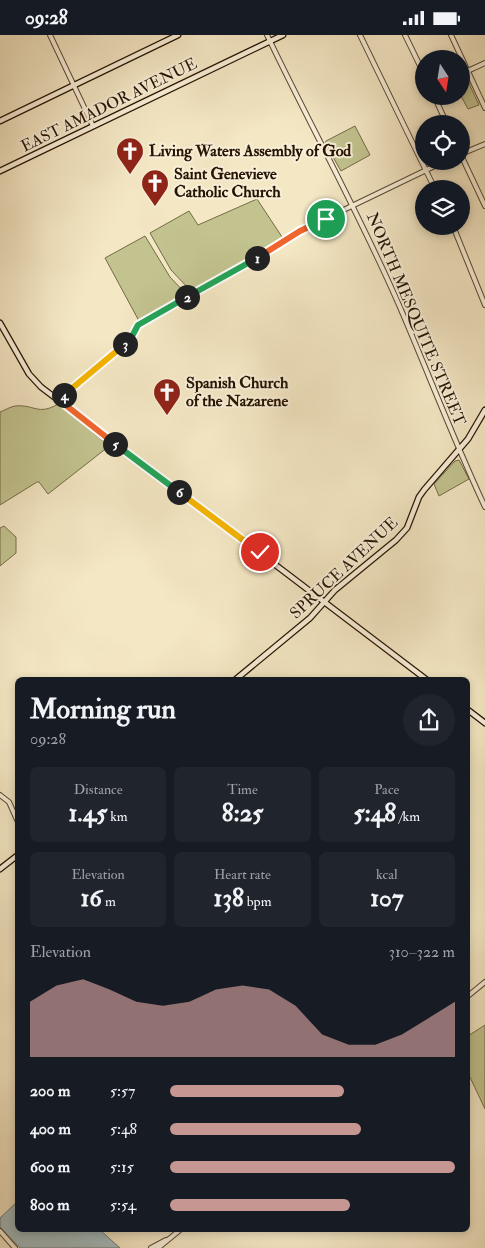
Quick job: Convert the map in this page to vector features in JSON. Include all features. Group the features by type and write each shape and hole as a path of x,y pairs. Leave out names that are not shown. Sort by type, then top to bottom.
{"main road":[{"path":"0,121 178,35"},
{"name":"EAST AMADOR AVENUE","path":"0,171 283,35"},
{"path":"0,323 29,374 41,387 423,677"},
{"name":"SPRUCE AVENUE","path":"239,677 308,619 335,590 396,540 407,528 419,497 468,439 485,410"},
{"path":"470,712 485,723"},
{"path":"0,869 15,857"}],"street":[{"path":"50,35 93,126"},
{"name":"NORTH MESQUITE STREET","path":"267,35 354,206 399,304 458,449 485,507"},
{"path":"360,35 415,147"},
{"path":"405,35 415,56"},
{"path":"451,35 458,50"},
{"path":"470,70 485,63"},
{"path":"470,75 485,108"},
{"path":"470,151 485,144"},
{"path":"58,399 130,340 138,325 281,244 300,231 424,170"},
{"path":"468,170 485,206"},
{"path":"456,235 485,305"},
{"path":"0,795 9,801 15,815"},
{"path":"470,994 485,982"},
{"path":"0,1231 15,1248"},
{"path":"158,1248 177,1232"},
{"path":"151,1248 166,1241"}],"green space":[{"path":"470,86 479,105 468,109 466,105 470,105"},
{"path":"355,126 370,155 341,171 325,143"},
{"path":"257,199 284,240 191,291 171,270 150,233 189,211 198,225"},
{"path":"145,236 170,277 186,294 139,321 105,258"},
{"path":"58,404 108,445 108,447 48,494 37,482 0,505 0,412 15,406 46,409"},
{"path":"459,460 469,479 439,496 434,484 455,461"},
{"path":"4,526 16,537 16,553 0,566 0,528"},
{"path":"485,1025 485,1109 470,1077 470,1035"}],"water":[{"path":"15,1204 15,1232 102,1232 120,1248 20,1248 0,1227 0,1218"}],"place":[{"name":"Living Waters Assembly of God","path":"130,175"},
{"name":"Saint Genevieve Catholic Church","path":"155,207"},
{"name":"Spanish Church of the Nazarene","path":"167,416"}],"route":[{"path":"260,552 193,503 122,447 102,435 58,399 130,340 138,325 281,244 300,231 326,219"}]}
